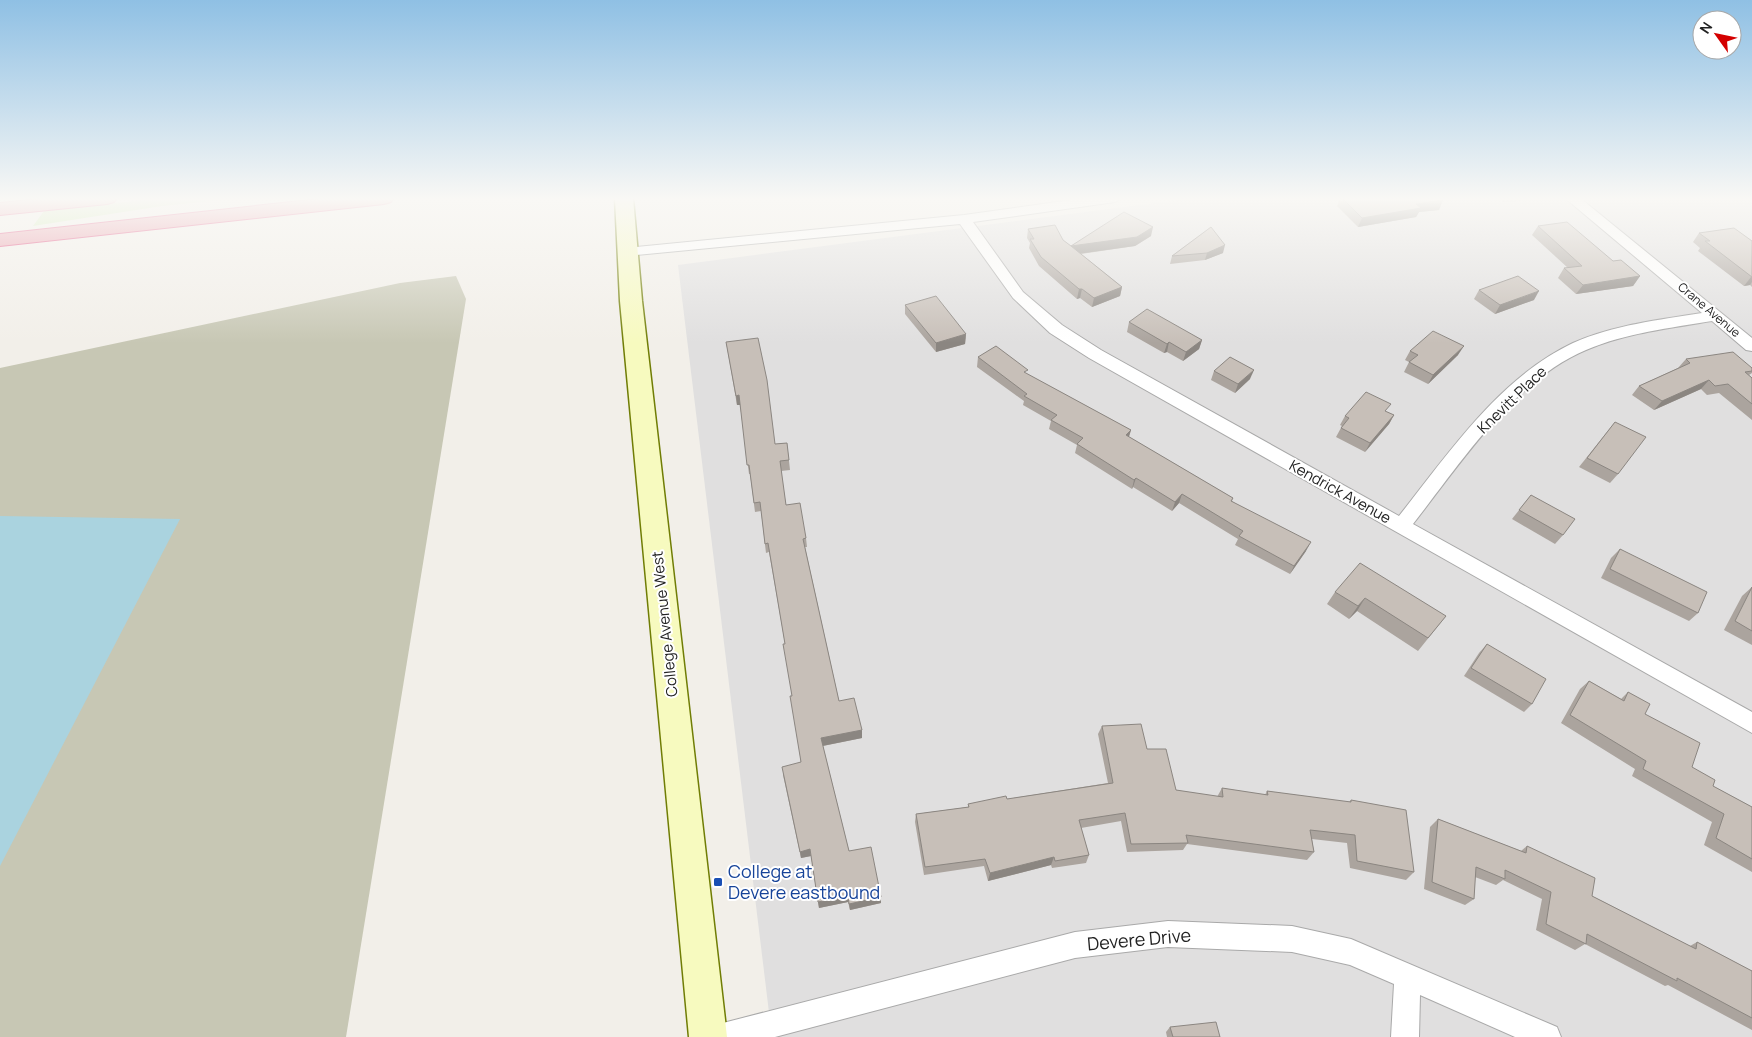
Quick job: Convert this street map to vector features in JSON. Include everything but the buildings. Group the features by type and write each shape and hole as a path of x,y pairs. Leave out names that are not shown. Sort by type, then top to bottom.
{"street":[{"name":"College Avenue West","path":"626,246 708,1037"},
{"path":"626,252 683,246"},
{"name":"Kendrick Avenue","path":"983,246 1018,295 1056,329 1110,363 1752,723"},
{"name":"Crane Avenue","path":"1631,246 1752,346"},
{"name":"Knevitt Place","path":"1401,526 1497,410 1529,379 1553,360 1578,347 1605,337 1716,316"},
{"name":"Devere Drive","path":"723,1037 1075,945 1168,934 1292,939 1351,952 1547,1037"},
{"path":"1405,1037 1408,976"}],"shaded area":[{"path":"821,246 1752,246 1752,1037 772,1037 678,265"},
{"path":"456,276 466,299 346,1037 0,1037 0,368 400,283"}],"water":[{"path":"0,516 180,519 0,866"}],"place":[{"name":"College at Devere eastbound","path":"718,882"}]}
